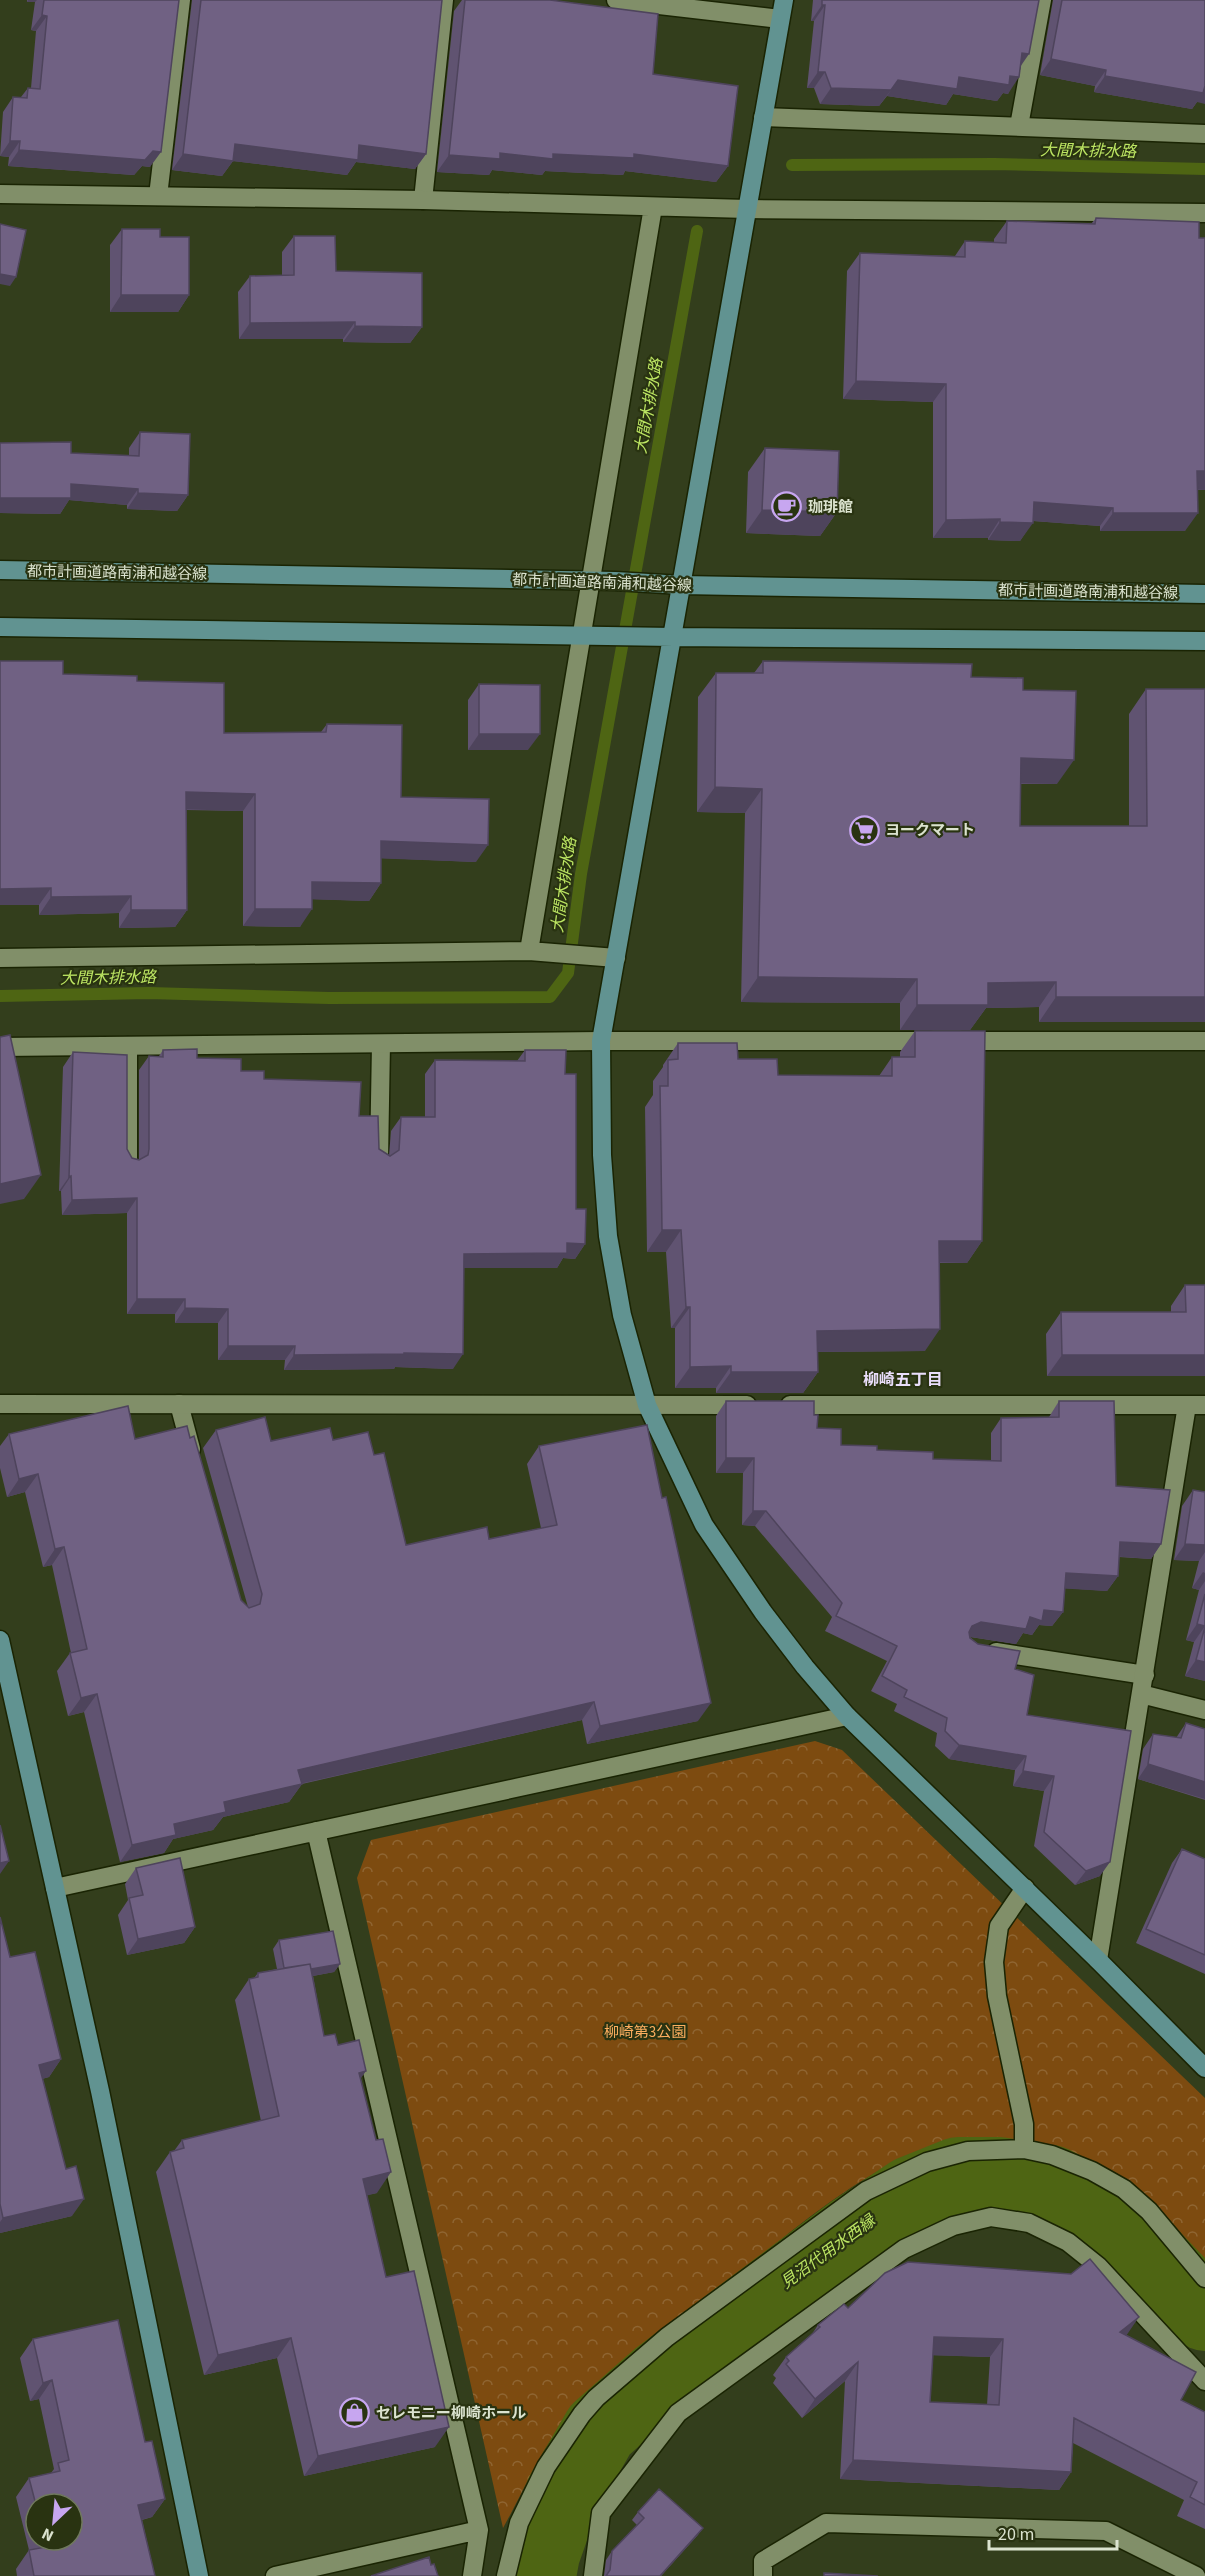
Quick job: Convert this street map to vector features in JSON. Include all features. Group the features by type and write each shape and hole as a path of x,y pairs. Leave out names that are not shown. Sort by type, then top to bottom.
{"street":[{"path":"158,196 181,0"},
{"path":"423,200 444,0"},
{"path":"616,0 780,20"},
{"path":"784,0 601,1041 602,1155 608,1236 622,1315 647,1405 704,1525 763,1612 805,1667 847,1716 1025,1888 1205,2068"},
{"path":"1019,126 1042,0"},
{"path":"763,117 1205,134"},
{"path":"0,194 423,200 718,209 1205,213"},
{"path":"529,951 592,636 591,581 662,207"},
{"name":"都市計画道路南浦和越谷線","path":"0,570 1205,594"},
{"path":"0,627 673,638 1205,641"},
{"path":"0,958 529,951 616,958"},
{"path":"0,1047 601,1041 1205,1041"},
{"path":"380,1159 381,1044"},
{"path":"128,1046 128,1163"},
{"path":"0,1404 1196,1405 1143,1684 1098,1960"},
{"path":"179,1404 198,1471"},
{"path":"0,1640 100,2091 199,2576"},
{"path":"982,1650 1143,1684 1205,1710"},
{"path":"55,1888 847,1716"},
{"path":"316,1831 479,2530 472,2576"},
{"path":"1024,2149 1024,2124 997,1995 994,1962 999,1926 1025,1888"},
{"path":"506,2576 519,2523 546,2467 582,2414 596,2398 667,2337 866,2191 927,2162 968,2151 1024,2149 1052,2155 1092,2171 1124,2189 1168,2232 1205,2278"},
{"path":"593,2576 601,2513 678,2413 904,2249 952,2226 991,2217 1029,2223 1068,2242 1098,2266 1205,2381"},
{"path":"763,2576 763,2561 826,2523 1106,2531 1196,2576"},
{"path":"275,2576 479,2530"}],"green space":[{"name":"柳崎第3公園","path":"815,1741 842,1750 1205,2098 1205,2261 1147,2196 1122,2176 1094,2162 1065,2151 1017,2140 973,2140 932,2148 892,2164 855,2185 622,2361 577,2404 550,2440 503,2528 357,1878 371,1840"}],"building":[{"path":"44,0 179,0 161,152 153,151 145,160 19,150 20,141 10,141 13,97 27,98 28,88 40,89 47,16 42,15"},
{"path":"201,0 442,0 426,154 359,145 358,160 235,144 233,161 183,154"},
{"path":"465,0 550,0 658,14 653,74 738,86 728,166 634,154 634,158 553,154 553,159 500,153 500,159 449,155"},
{"path":"822,0 1039,0 1029,54 1022,53 1019,77 1010,76 1009,85 959,77 957,89 898,80 891,90 831,88 825,72 818,72 825,5 822,5"},
{"path":"1062,0 1205,0 1205,86 1203,93 1105,76 1106,70 1051,59"},
{"path":"1096,218 1199,222 1199,238 1205,238 1205,471 1197,471 1198,513 1113,513 1113,508 1034,502 1033,523 1000,522 1000,519 946,520 946,384 856,381 860,253 965,257 965,241 1006,243 1007,221 1095,224"},
{"path":"0,224 26,230 16,277 0,274"},
{"path":"122,229 160,229 160,237 189,237 189,295 121,295"},
{"path":"294,236 335,236 336,271 422,273 422,327 355,326 355,322 250,323 250,276 294,275"},
{"path":"140,432 190,434 188,495 138,493 138,489 71,484 71,498 0,498 0,443 71,442 71,453 139,456"},
{"path":"765,448 839,451 837,512 762,510"},
{"path":"0,661 63,661 63,674 137,676 137,681 224,683 224,733 326,732 327,724 402,725 401,797 489,799 488,845 381,841 381,883 312,882 312,909 255,909 255,794 186,792 187,910 131,910 131,896 51,897 51,888 0,889"},
{"path":"763,661 972,664 971,677 1023,678 1023,690 1076,691 1074,760 1021,758 1020,826 1147,826 1146,689 1205,689 1205,997 1056,997 1056,982 988,983 988,1005 917,1005 917,979 758,977 762,789 715,787 716,673 763,673"},
{"path":"479,684 540,685 540,734 479,734"},
{"path":"915,1031 985,1031 982,1241 939,1241 940,1329 817,1331 818,1372 731,1372 731,1366 690,1367 690,1307 686,1307 681,1230 662,1230 660,1086 668,1086 668,1060 678,1059 678,1043 737,1043 738,1059 777,1059 778,1075 892,1076 892,1057 915,1057"},
{"path":"10,1035 41,1175 0,1184 0,1037"},
{"path":"197,1049 197,1058 241,1059 241,1071 264,1071 264,1079 361,1082 359,1116 378,1116 379,1149 390,1156 399,1150 401,1117 435,1117 435,1060 525,1061 525,1050 566,1050 565,1074 576,1074 576,1209 586,1209 585,1244 567,1243 567,1253 464,1254 463,1354 294,1355 295,1346 228,1346 228,1309 185,1308 185,1299 137,1299 137,1198 72,1200 71,1176 69,1177 73,1052 127,1055 127,1149 132,1158 139,1160 148,1155 149,1149 149,1056 163,1057 163,1050"},
{"path":"1185,1285 1205,1285 1205,1355 1062,1355 1061,1312 1186,1312"},
{"path":"726,1401 814,1401 814,1415 818,1415 817,1428 841,1429 841,1445 877,1446 877,1450 933,1452 933,1459 1001,1461 1001,1418 1059,1417 1059,1401 1114,1401 1116,1486 1170,1490 1161,1544 1120,1542 1118,1576 1066,1573 1063,1612 1044,1610 1042,1621 1030,1617 1026,1629 981,1622 972,1626 969,1632 970,1638 978,1644 1020,1651 1015,1669 1034,1675 1027,1715 1131,1731 1110,1862 1086,1871 1044,1832 1054,1776 1023,1771 1026,1756 959,1745 945,1731 947,1718 904,1697 907,1690 882,1676 897,1646 836,1616 842,1603 766,1511 753,1511 754,1458 726,1458"},
{"path":"128,1406 135,1439 187,1426 190,1438 194,1436 241,1600 249,1608 260,1604 262,1594 216,1430 265,1417 271,1441 330,1428 333,1440 368,1432 374,1455 384,1453 406,1545 487,1527 489,1539 557,1525 539,1446 647,1425 662,1498 666,1497 711,1703 600,1726 594,1702 298,1770 302,1784 224,1802 226,1812 174,1824 176,1835 132,1845 97,1694 81,1698 70,1653 87,1649 64,1547 55,1549 38,1474 19,1479 9,1434"},
{"path":"1193,1490 1205,1492 1205,1545 1185,1544"},
{"path":"1205,1594 1205,1626 1197,1624"},
{"path":"1205,1627 1205,1662 1196,1660"},
{"path":"1186,1723 1205,1729 1205,1782 1148,1764 1153,1734 1181,1738"},
{"path":"0,1825 9,1861 0,1863"},
{"path":"1182,1849 1205,1859 1205,1955 1146,1929"},
{"path":"180,1858 195,1927 138,1939 129,1898 143,1895 136,1868"},
{"path":"0,1917 10,1957 35,1952 61,2059 39,2065 66,2169 76,2166 84,2199 3,2218 0,2204"},
{"path":"333,1931 340,1964 311,1969 310,1964 284,1968 279,1940"},
{"path":"310,1964 324,2036 335,2034 338,2045 359,2040 366,2071 359,2073 376,2140 383,2139 391,2172 363,2179 386,2277 414,2271 449,2427 318,2456 291,2338 218,2355 170,2152 184,2148 182,2140 279,2116 249,1979 258,1977 258,1973"},
{"path":"1090,2259 1139,2317 1120,2332 1196,2372 1181,2400 1205,2412 1205,2505 1190,2497 1197,2482 1074,2418 1071,2472 853,2460 858,2362 815,2399 786,2364 789,2361 786,2357 820,2327 818,2325 844,2304 848,2308 885,2273 908,2262 1071,2274","holes":["934,2337 1003,2339 999,2405 930,2402"]},
{"path":"118,2320 145,2442 152,2441 165,2499 138,2505 155,2576 34,2576 29,2552 84,2552 84,2492 33,2492 29,2478 60,2471 58,2463 69,2460 52,2380 43,2383 33,2339"},
{"path":"659,2489 703,2528 660,2576 606,2576 610,2570 612,2551 644,2518 638,2512"},
{"path":"429,2557 438,2576 371,2576"},
{"path":"824,2573 878,2576 824,2576"}],"waterway":[{"name":"大間木排水路","path":"792,165 994,164 1205,169"},
{"name":"大間木排水路","path":"0,996 149,993 329,998 550,997 568,973 581,874 697,231"},
{"name":"見沼代用水西縁","path":"538,2576 542,2554 563,2494 600,2430 658,2379 854,2232 911,2194 958,2175 999,2175 1051,2183 1110,2214 1205,2313"}],"place":[{"name":"珈琲館","path":"787,507"},
{"name":"ヨークマート","path":"864,830"},
{"name":"セレモニー柳崎ホール","path":"355,2413"}],"district":[{"name":"柳崎五丁目","path":"903,1380"}]}
